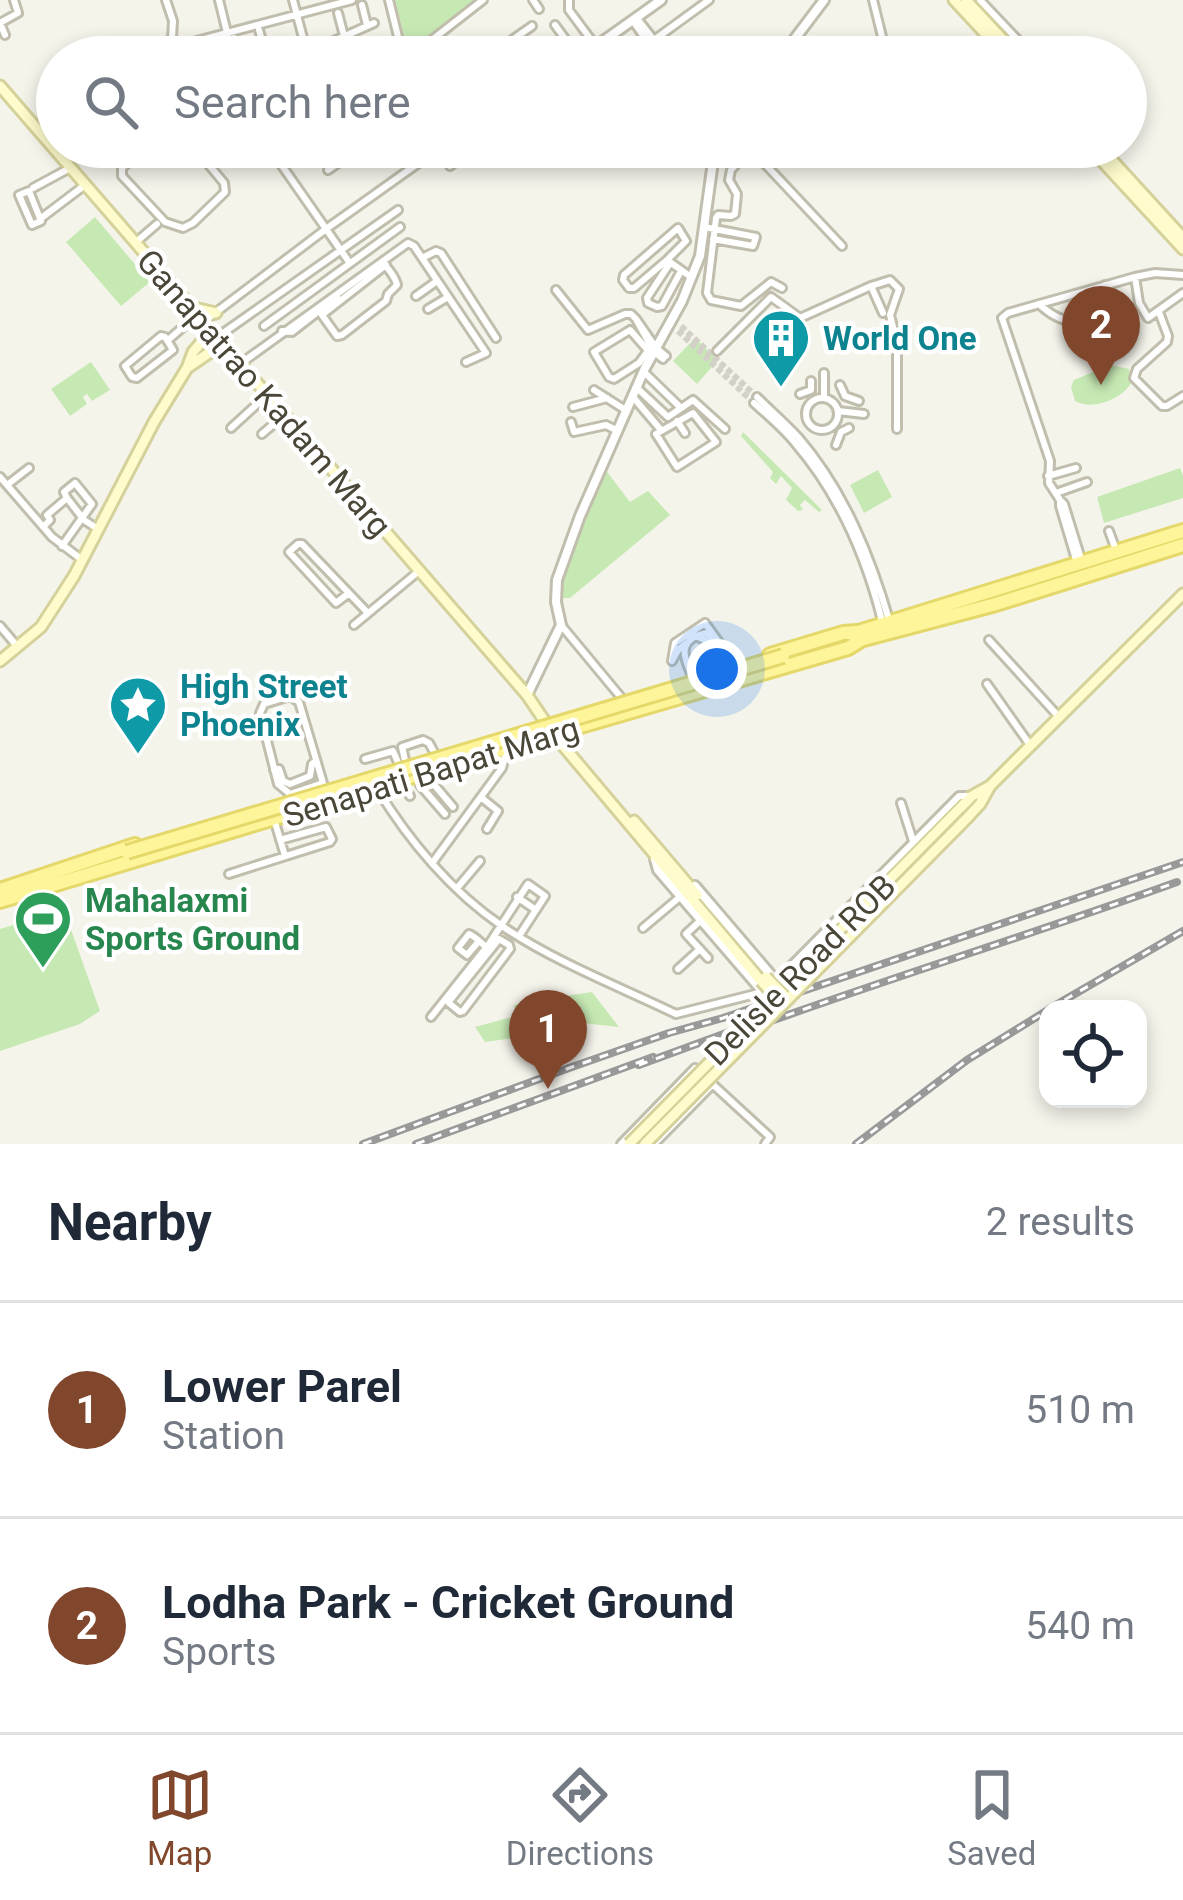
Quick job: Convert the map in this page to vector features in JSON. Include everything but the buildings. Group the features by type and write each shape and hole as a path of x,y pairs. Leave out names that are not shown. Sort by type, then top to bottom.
{"main road":[{"path":"954,0 995,36"},
{"path":"966,0 1004,36"},
{"name":"Ganapatrao Kadam Marg","path":"0,86 36,128"},
{"name":"Ganapatrao Kadam Marg","path":"70,168 528,697 774,990"},
{"path":"1110,168 1183,238"},
{"path":"1118,168 1183,249"},
{"path":"187,368 216,313"},
{"path":"0,661 40,627 82,560 206,326"},
{"path":"859,636 1181,532"},
{"path":"81,871 963,606 1181,532"},
{"name":"Delisle Road ROB","path":"625,1144 774,990 962,807 976,800 1183,594"},
{"name":"Senapati Bapat Marg","path":"625,706 723,665 843,633 859,636"},
{"name":"Senapati Bapat Marg","path":"0,902 81,871 99,855 305,794 374,780 399,781 507,741 625,706 848,648 859,636"},
{"name":"Senapati Bapat Marg","path":"374,780 403,762 507,741"},
{"name":"Senapati Bapat Marg","path":"0,890 273,820 305,794"},
{"path":"267,805 265,814 273,820"},
{"name":"Delisle Road ROB","path":"650,1144 774,990"}],"street":[{"path":"5,35 0,23 17,13 14,0"},
{"path":"166,0 173,21 169,36"},
{"path":"219,0 228,36"},
{"path":"293,0 302,36"},
{"path":"213,36 352,0"},
{"path":"388,0 400,36"},
{"path":"435,36 483,0"},
{"path":"533,0 539,9"},
{"path":"568,0 569,10 592,36"},
{"path":"607,36 636,21 661,0"},
{"path":"660,36 710,0"},
{"path":"797,36 824,0"},
{"path":"873,0 882,36"},
{"path":"980,0 998,26"},
{"path":"338,13 344,36 371,24 362,5"},
{"path":"636,21 650,36"},
{"path":"636,21 644,36"},
{"path":"555,25 561,36"},
{"path":"518,36 532,26"},
{"path":"260,30 262,36"},
{"path":"33,188 70,168"},
{"path":"122,168 122,176 165,221 183,228 225,192 212,168"},
{"path":"283,168 350,263"},
{"path":"206,326 216,313 412,168"},
{"path":"625,706 561,625 556,580 652,352 675,325 710,227 711,168"},
{"path":"710,227 717,216 735,214 736,191 729,180 732,168"},
{"path":"768,168 842,246"},
{"path":"40,219 29,191 20,194 31,225 40,222 85,185"},
{"path":"168,340 173,350 132,377 126,369 128,362 161,336 168,340 206,326 341,250 398,210"},
{"path":"135,243 157,224"},
{"path":"264,326 400,227"},
{"path":"686,238 753,246 756,237 710,227"},
{"path":"668,261 634,288 623,280 675,228 686,238"},
{"path":"681,271 662,306 648,303 668,261 686,238"},
{"path":"707,239 710,300 741,306 771,282 782,288"},
{"path":"240,364 408,243 487,353 466,362"},
{"path":"422,258 441,253 496,338"},
{"path":"668,261 691,277"},
{"path":"282,331 292,332 381,263 386,265 397,284 388,300 342,335 335,335 322,315 386,265"},
{"path":"1079,563 1058,496 1049,483 1051,464 1002,323 1004,314 1135,277 1183,275"},
{"path":"1135,277 1145,316 1152,318 1183,292"},
{"path":"416,296 437,280"},
{"path":"717,351 771,297 800,318 890,280 899,289 890,315 897,347 897,429"},
{"path":"1039,304 1055,317 1077,320 1094,308 1105,285"},
{"path":"871,286 883,313"},
{"path":"556,290 588,330"},
{"path":"428,309 448,297"},
{"path":"1159,312 1167,342 1136,369 1134,378 1162,406 1183,396"},
{"path":"588,330 625,314 636,319 652,352"},
{"path":"584,317 588,330"},
{"path":"645,370 611,379 594,352 630,330 664,357"},
{"path":"645,370 681,408"},
{"path":"812,425 806,410 824,373"},
{"path":"811,381 812,396"},
{"path":"840,385 845,396 859,401"},
{"path":"594,390 627,411"},
{"path":"637,392 668,417 694,401 724,429"},
{"path":"637,392 661,430"},
{"path":"231,428 266,396"},
{"path":"812,396 864,414"},
{"path":"834,425 845,396"},
{"path":"573,407 608,398"},
{"path":"756,400 796,439 837,494 860,543 886,624"},
{"path":"695,413 716,442 679,467 656,437 677,421 695,413"},
{"path":"262,434 284,416"},
{"path":"677,421 686,433"},
{"path":"571,422 574,432 610,422 619,431"},
{"path":"812,425 845,430 836,445"},
{"path":"796,439 812,425"},
{"path":"29,468 3,481 20,493 43,527 82,560"},
{"path":"1048,476 1076,468"},
{"path":"1058,496 1088,482"},
{"path":"62,546 82,517 92,502 75,483 64,492 67,498 82,517 99,530"},
{"path":"43,527 50,520 48,513 67,498"},
{"path":"1109,531 1117,551"},
{"path":"349,593 336,603 289,552 302,544 349,593 367,612"},
{"path":"354,625 419,571"},
{"path":"705,623 726,652 707,633 685,644 672,661 675,644 705,623"},
{"path":"528,697 561,625"},
{"path":"0,626 17,647"},
{"path":"696,636 711,643 723,665"},
{"path":"989,640 1059,717"},
{"path":"685,644 683,652 692,675"},
{"path":"987,684 1030,745"},
{"path":"290,696 299,702 316,760 323,783 305,794 282,789 260,713 264,704 290,696"},
{"path":"433,862 502,768 507,741"},
{"path":"365,758 392,751 403,762"},
{"path":"274,770 290,784 310,776 316,760"},
{"path":"374,780 401,827 500,925 676,1014 774,990 913,841 976,800"},
{"path":"399,781 410,796"},
{"path":"431,781 453,807"},
{"path":"420,785 445,814"},
{"path":"482,798 498,811 487,829"},
{"path":"901,803 913,841"},
{"path":"273,820 285,857"},
{"path":"229,874 332,839 326,827 280,840"},
{"path":"658,854 658,870 680,896 774,990"},
{"path":"459,889 480,861"},
{"path":"431,1017 458,987 527,884 544,895 519,936"},
{"path":"643,928 680,896"},
{"path":"517,897 536,910"},
{"path":"701,920 686,933 708,958"},
{"path":"449,998 449,1003 463,1011 511,947 501,938 487,945"},
{"path":"678,969 700,950"},
{"path":"625,1144 695,1068 771,1142"},
{"path":"650,1144 712,1085"}],"green space":[{"path":"395,0 478,0 430,36 404,36"},
{"path":"95,217 150,282 121,306 66,242"},
{"path":"695,338 718,360 697,384 673,361"},
{"path":"91,362 110,390 92,401 87,394 83,397 87,404 70,416 51,389"},
{"path":"1110,365 1129,369 1132,382 1127,388 1098,404 1075,401 1074,380"},
{"path":"743,432 822,510 805,500 800,505 803,510 798,511 786,500 792,488 781,476 776,484 770,478 773,472 741,436"},
{"path":"1180,468 1183,498 1104,523 1097,497"},
{"path":"605,469 630,502 648,491 670,515 570,598 561,598 569,548"},
{"path":"878,470 892,497 864,513 850,485"},
{"name":"Mahalaxmi Sports Ground","path":"64,910 100,1011 80,1024 0,1051 0,929"},
{"path":"592,992 619,1027 565,1021 558,997"},
{"path":"544,997 555,1021 528,1028 521,1037 485,1042 475,1027 516,1016 514,1005"}],"tunnel":[{"path":"681,326 757,397"},
{"path":"678,331 754,403"}],"railway":[{"path":"363,1144 669,1033 1183,862"},
{"path":"718,1040 1177,882"},
{"path":"1064,1000 1183,931"},
{"path":"856,1144 967,1060 1039,1016"},
{"path":"639,1065 729,1032"},
{"path":"416,1144 653,1057"}],"place":[{"name":"Lodha Park - Cricket Ground","path":"1101,385"},
{"name":"World One","path":"781,389"},
{"name":"High Street Phoenix","path":"138,756"},
{"name":"Mahalaxmi Sports Ground","path":"43,970"},
{"name":"Lower Parel","path":"548,1089"}]}
